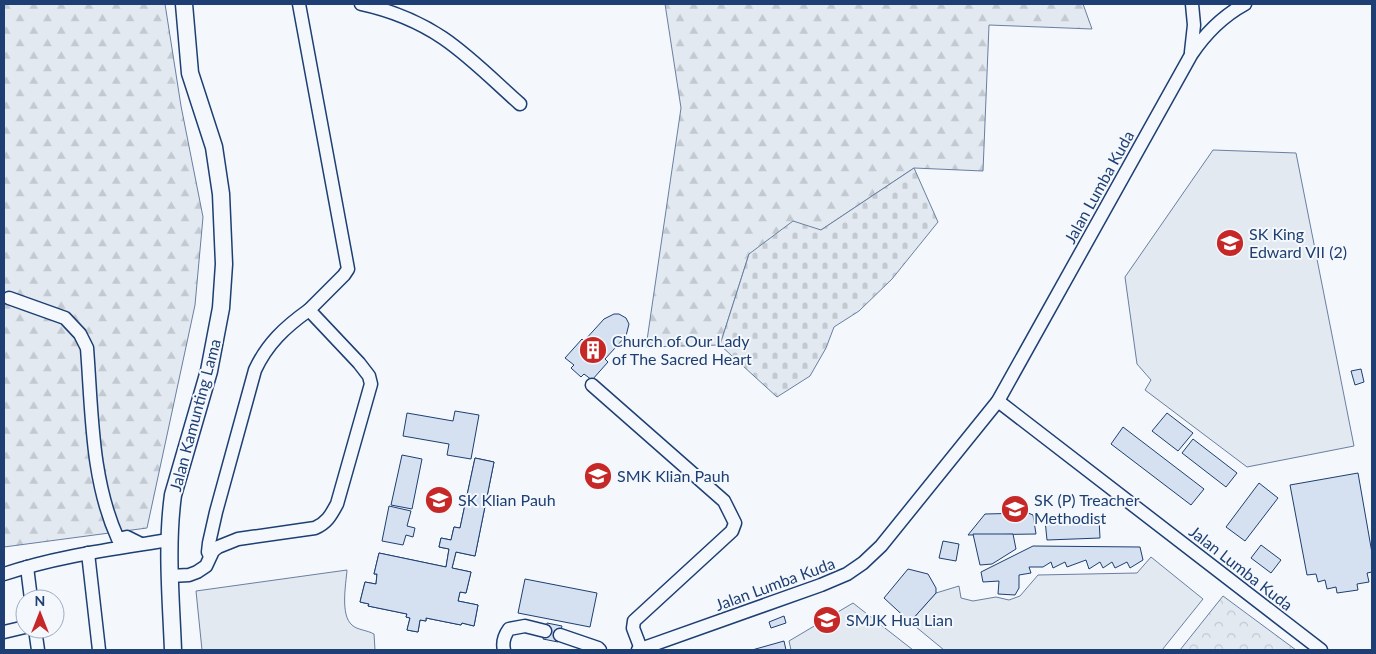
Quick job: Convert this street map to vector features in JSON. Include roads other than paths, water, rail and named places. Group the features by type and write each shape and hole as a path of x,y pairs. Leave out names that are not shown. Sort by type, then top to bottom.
{"main road":[{"name":"Jalan Kamunting Lama","path":"174,650 169,540 173,495 209,371 221,308 224,264 221,194 214,147 190,73 184,4"}],"street":[{"path":"210,556 208,552 209,543 214,520 255,370 261,356 272,340 308,310 348,268 299,4"},
{"path":"361,4 410,20 443,38 520,104"},
{"path":"1191,54 1194,25 1192,4"},
{"name":"Jalan Lumba Kuda","path":"640,650 848,574 881,546 998,401 1191,54 1220,20 1245,4"},
{"path":"9,298 65,318 80,334 87,348 94,446 107,516 118,538 127,537 141,544"},
{"path":"170,576 189,575 198,572 206,566 210,556 218,547 238,539 315,528 323,525 337,504 371,384 360,363 308,310"},
{"path":"592,385 724,501 734,522 732,531 634,621 633,628 640,650"},
{"name":"Jalan Lumba Kuda","path":"998,401 1321,650"},
{"path":"4,574 27,566 88,553 169,540"},
{"path":"88,553 99,650"},
{"path":"27,566 30,589"},
{"path":"504,650 504,635 509,629 526,626 545,631"},
{"path":"560,635 600,650"}],"place":[{"name":"SK King Edward VII (2)","path":"1230,243"},
{"name":"Church of Our Lady of The Sacred Heart","path":"593,350"},
{"name":"SMK Klian Pauh","path":"598,476"},
{"name":"SK Klian Pauh","path":"439,500"},
{"name":"SK (P) Treacher Methodist","path":"1015,509"},
{"name":"SMJK Hua Lian","path":"827,620"}]}
